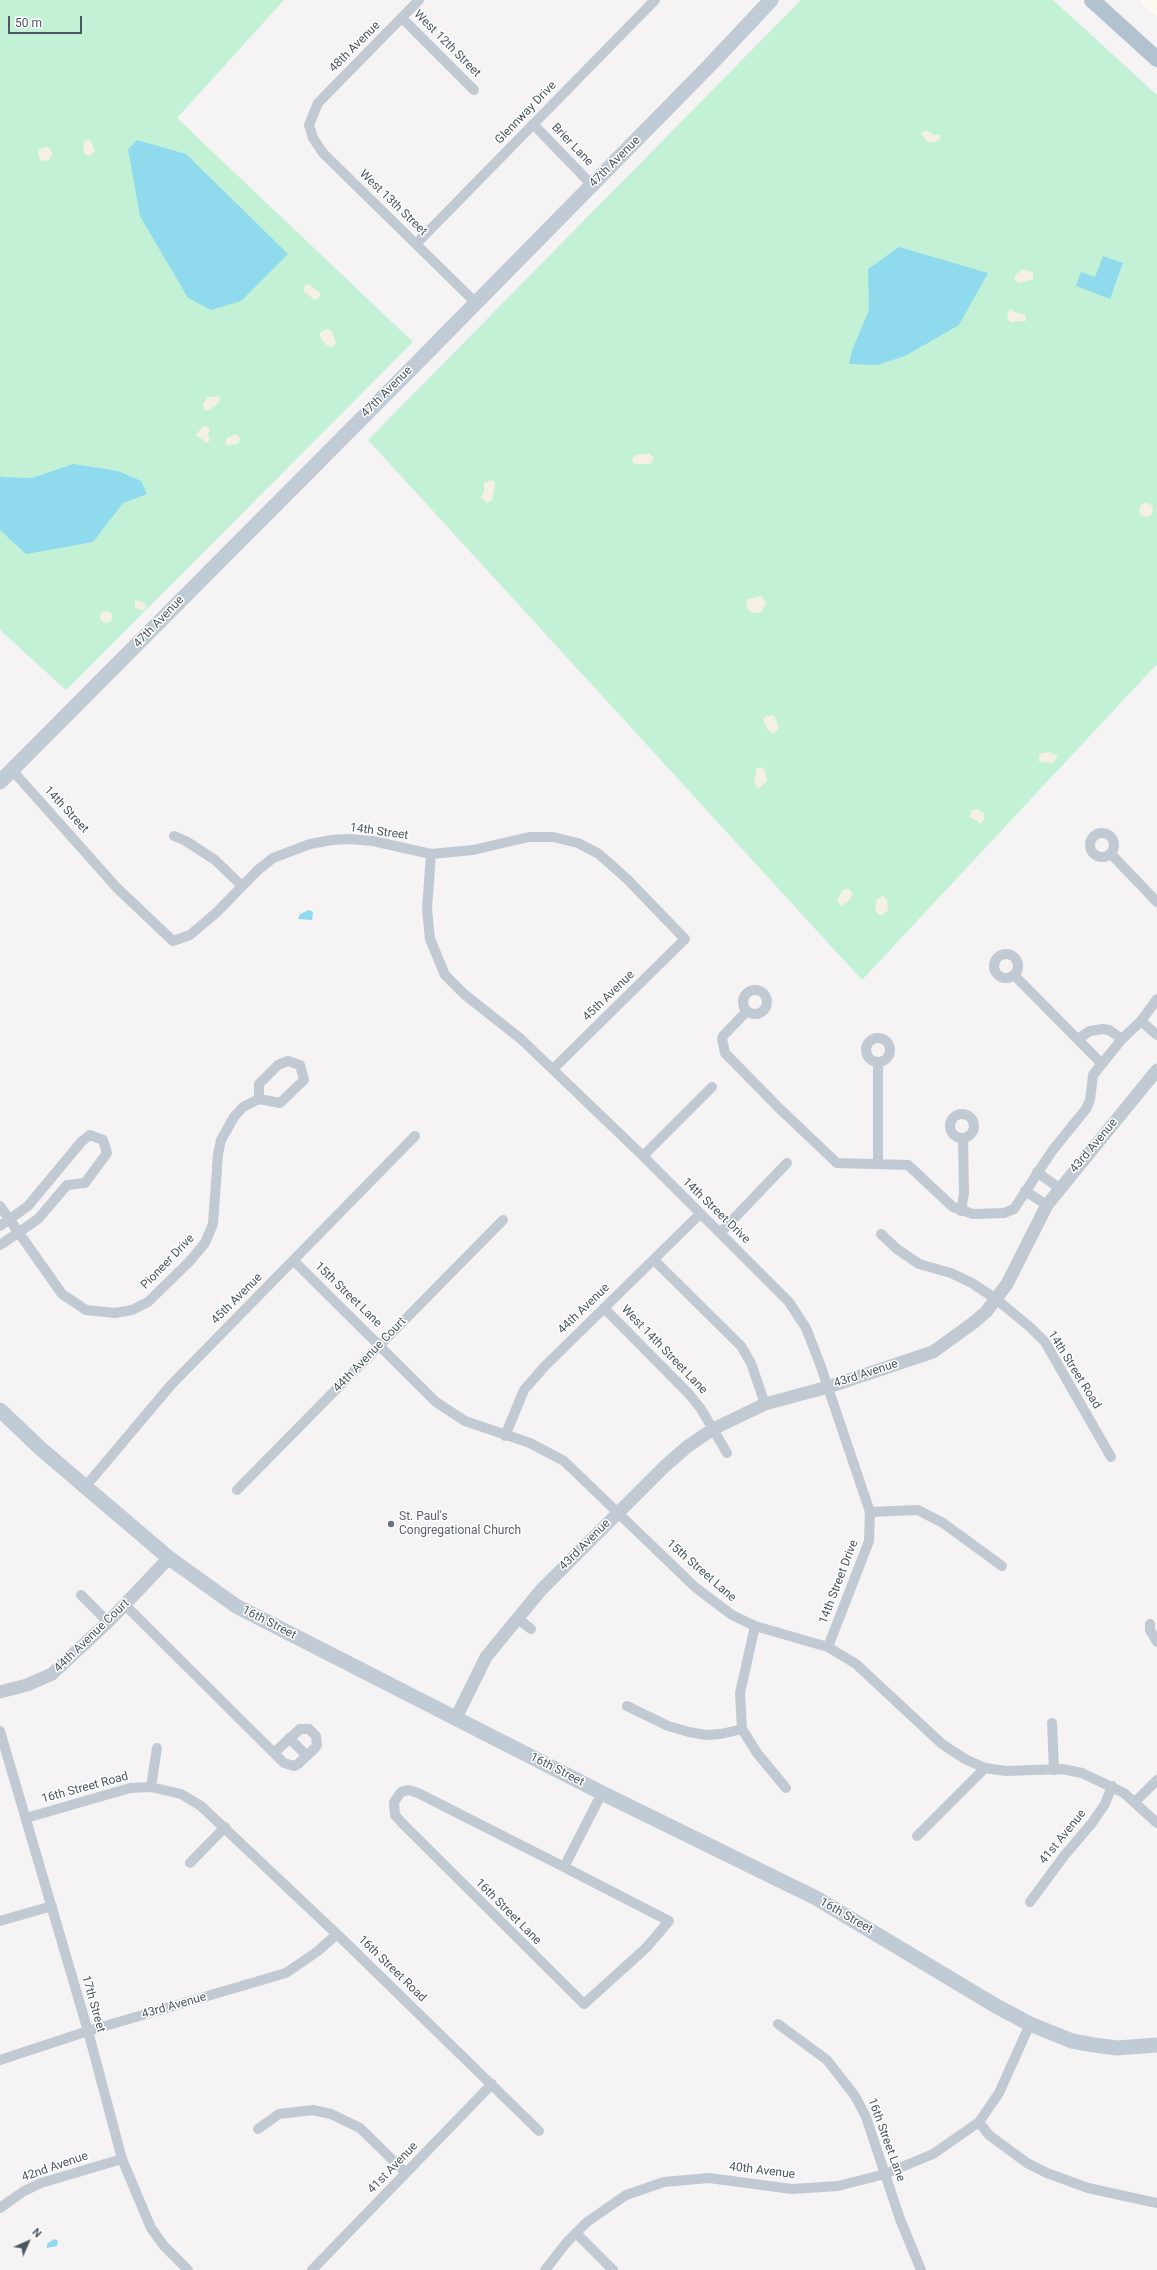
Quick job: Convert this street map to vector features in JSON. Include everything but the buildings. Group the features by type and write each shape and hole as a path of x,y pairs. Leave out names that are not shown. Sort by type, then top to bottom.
{"main road":[{"name":"47th Avenue","path":"0,782 592,185 771,0"},
{"path":"1092,0 1157,58"},
{"name":"16th Street","path":"0,1410 35,1444 169,1558 236,1606 602,1792 816,1898 996,2006 1030,2024 1072,2041 1094,2046 1117,2048 1157,2046"}],"street":[{"name":"48th Avenue","path":"312,114 318,103 419,0"},
{"name":"Glennway Drive","path":"416,244 655,0"},
{"name":"West 12th Street","path":"402,18 474,90"},
{"name":"West 13th Street","path":"312,114 309,125 313,138 323,153 476,302"},
{"name":"Brier Lane","path":"533,124 592,185"},
{"name":"14th Street","path":"12,770 117,888 173,941 190,935 217,912 241,885 273,858 310,844 332,840 373,841 431,854 473,850 529,837 553,837 578,843 599,854 627,879 676,928 685,940 682,942"},
{"path":"174,836 186,841 215,860 241,885"},
{"name":"14th Street Drive","path":"431,854 427,909 430,939 446,975 464,994 521,1039 643,1156 788,1302 806,1328 828,1387 855,1473 870,1512 869,1541 828,1647"},
{"path":"1111,854 1157,902"},
{"name":"45th Avenue","path":"553,1069 682,942"},
{"path":"1014,975 1102,1064"},
{"path":"746,1012 722,1039 725,1052 777,1106 837,1163 908,1165 946,1202 961,1211 973,1214 1010,1212 1038,1172 1086,1109 1091,1094 1093,1075 1122,1039 1141,1021 1156,1003"},
{"path":"1141,1021 1157,1036"},
{"path":"1078,1039 1090,1031 1103,1029 1109,1030 1122,1039"},
{"path":"288,1061 300,1065 304,1080 280,1103 259,1098 259,1084 278,1065 288,1061"},
{"path":"878,1062 878,1164"},
{"name":"43rd Avenue","path":"456,1718 486,1657 541,1590 665,1466 712,1429 765,1404 828,1387 933,1352 973,1323 996,1299 1007,1284 1047,1205 1059,1188 1157,1070"},
{"path":"643,1156 712,1087"},
{"name":"Pioneer Drive","path":"0,1206 17,1233 62,1294 86,1310 115,1313 132,1310 148,1302 189,1262 205,1243 212,1224 218,1154 222,1140 234,1117 243,1106 259,1098"},
{"path":"0,1226 28,1206 82,1141 90,1135 103,1140 107,1153 85,1183 67,1185 38,1219 0,1245"},
{"name":"45th Avenue","path":"85,1487 171,1385 415,1136"},
{"path":"961,1211 964,1193 962,1138"},
{"path":"720,1234 786,1163"},
{"path":"1038,1172 1059,1188"},
{"path":"54,1173 67,1185"},
{"path":"1026,1191 1047,1205"},
{"name":"44th Avenue","path":"505,1436 524,1390 544,1366 700,1214"},
{"name":"44th Avenue Court","path":"237,1490 379,1344 503,1220"},
{"name":"14th Street Road","path":"881,1234 905,1256 919,1264 951,1273 972,1283 996,1299 1044,1342 1111,1457"},
{"path":"654,1260 741,1346 751,1363 765,1404"},
{"name":"15th Street Lane","path":"294,1261 436,1402 454,1416 505,1436 530,1443 564,1461 713,1603 732,1615 755,1626 828,1647 856,1664 942,1744 964,1759 985,1768 1006,1771 1054,1770 1082,1773 1112,1786 1135,1802 1157,1823"},
{"name":"West 14th Street Lane","path":"604,1308 689,1394 701,1409 728,1453"},
{"path":"870,1512 918,1510 943,1523 1002,1566"},
{"name":"44th Avenue Court","path":"0,1692 27,1685 52,1674 108,1622 169,1558"},
{"path":"81,1595 108,1622"},
{"path":"125,1605 274,1753 289,1766 298,1764 317,1745 316,1736 310,1729 300,1728 274,1753"},
{"path":"517,1618 531,1629"},
{"path":"1150,1624 1150,1630 1157,1642"},
{"path":"755,1626 740,1694 742,1729 757,1753 786,1788"},
{"path":"627,1706 668,1726 689,1732 706,1735 721,1734 742,1729"},
{"path":"1052,1723 1054,1770"},
{"name":"17th Street","path":"0,1731 88,2031 122,2159 151,2228 164,2246 188,2270"},
{"path":"289,1738 307,1756"},
{"path":"151,1787 157,1748"},
{"path":"917,1836 985,1768"},
{"path":"1135,1802 1157,1780"},
{"name":"41st Avenue","path":"1030,1902 1064,1856 1092,1823 1105,1804 1112,1786"},
{"name":"16th Street Road","path":"26,1818 130,1788 151,1787 181,1794 201,1806 337,1934 539,2131"},
{"name":"16th Street Lane","path":"408,1790 418,1793 564,1867 669,1921 646,1948 584,2004 402,1823 395,1815 394,1802 401,1792 408,1790"},
{"path":"564,1867 602,1792"},
{"path":"190,1864 225,1827"},
{"path":"0,1921 52,1906"},
{"name":"43rd Avenue","path":"0,2060 88,2031 286,1973 318,1951 337,1934"},
{"name":"16th Street Lane","path":"778,2024 827,2060 855,2096 866,2117 885,2174 921,2270"},
{"name":"40th Avenue","path":"545,2270 587,2222 626,2196 664,2182 709,2178 792,2189 838,2186 885,2174 933,2154 979,2122 1000,2093 1030,2024"},
{"name":"41st Avenue","path":"312,2270 492,2084"},
{"path":"258,2129 279,2114 314,2110 331,2114 360,2128 406,2173"},
{"path":"979,2122 989,2135 1027,2163 1048,2174 1088,2188 1157,2203"},
{"name":"42nd Avenue","path":"0,2208 24,2191 41,2183 122,2159"},
{"path":"576,2233 613,2270"}],"shaded area":[{"path":"1139,0 1157,0 1157,17"}],"green space":[{"path":"0,0 284,0 177,118 413,342 66,690 0,630"},
{"path":"801,0 1053,0 1157,95 1157,664 862,980 368,440"}],"sand":[{"path":"926,130 934,135 939,135 941,138 936,142 928,142 921,134"},
{"path":"88,139 91,141 95,152 88,156 84,153 83,148 84,142"},
{"path":"45,147 50,149 52,154 50,159 45,161 40,159 38,154 40,149"},
{"path":"1023,269 1033,272 1033,279 1020,283 1015,281 1015,275"},
{"path":"308,284 321,294 318,299 315,300 304,292 304,286"},
{"path":"1011,309 1014,312 1026,315 1026,321 1010,322 1007,317 1009,310"},
{"path":"328,329 332,331 336,343 333,347 326,345 319,335 322,331"},
{"path":"218,396 220,398 219,403 207,411 204,409 203,404 208,397"},
{"path":"203,426 210,428 208,435 210,440 207,443 196,435"},
{"path":"237,434 240,439 239,443 228,446 225,443 227,438"},
{"path":"649,453 654,458 651,464 635,464 632,462 633,457 636,455"},
{"path":"492,480 495,483 492,500 487,503 481,497 484,492 484,483"},
{"path":"1146,503 1151,505 1153,510 1151,515 1146,517 1141,515 1139,510 1141,505"},
{"path":"762,596 766,603 761,613 753,613 747,608 746,603 748,599"},
{"path":"135,600 145,603 146,608 143,610 135,608"},
{"path":"106,611 110,613 112,617 110,621 106,623 102,621 100,617 102,613"},
{"path":"774,715 779,728 776,732 772,733 767,729 763,719 766,716"},
{"path":"1049,752 1058,756 1053,763 1039,762 1039,754"},
{"path":"761,767 764,769 767,781 759,788 756,787 754,780 756,776 756,769"},
{"path":"977,809 984,813 984,819 981,823 969,817 972,810"},
{"path":"844,889 849,889 853,894 848,902 840,906 837,899"},
{"path":"883,896 887,900 888,910 883,915 879,915 875,910 877,899"}],"water":[{"path":"137,140 186,154 288,254 241,301 211,310 188,298 140,216 128,149"},
{"path":"899,247 988,273 959,325 905,356 877,365 849,364 852,350 869,310 868,269"},
{"path":"1103,256 1123,263 1110,299 1076,286 1081,272 1095,277"},
{"path":"73,464 118,471 141,481 147,494 123,503 93,542 26,554 0,530 0,477 32,478"},
{"path":"309,910 313,912 312,920 298,919 300,914"},
{"path":"54,2239 58,2241 57,2246 47,2248 47,2244"}],"place":[{"name":"St. Paul's Congregational Church","path":"391,1524"}]}
